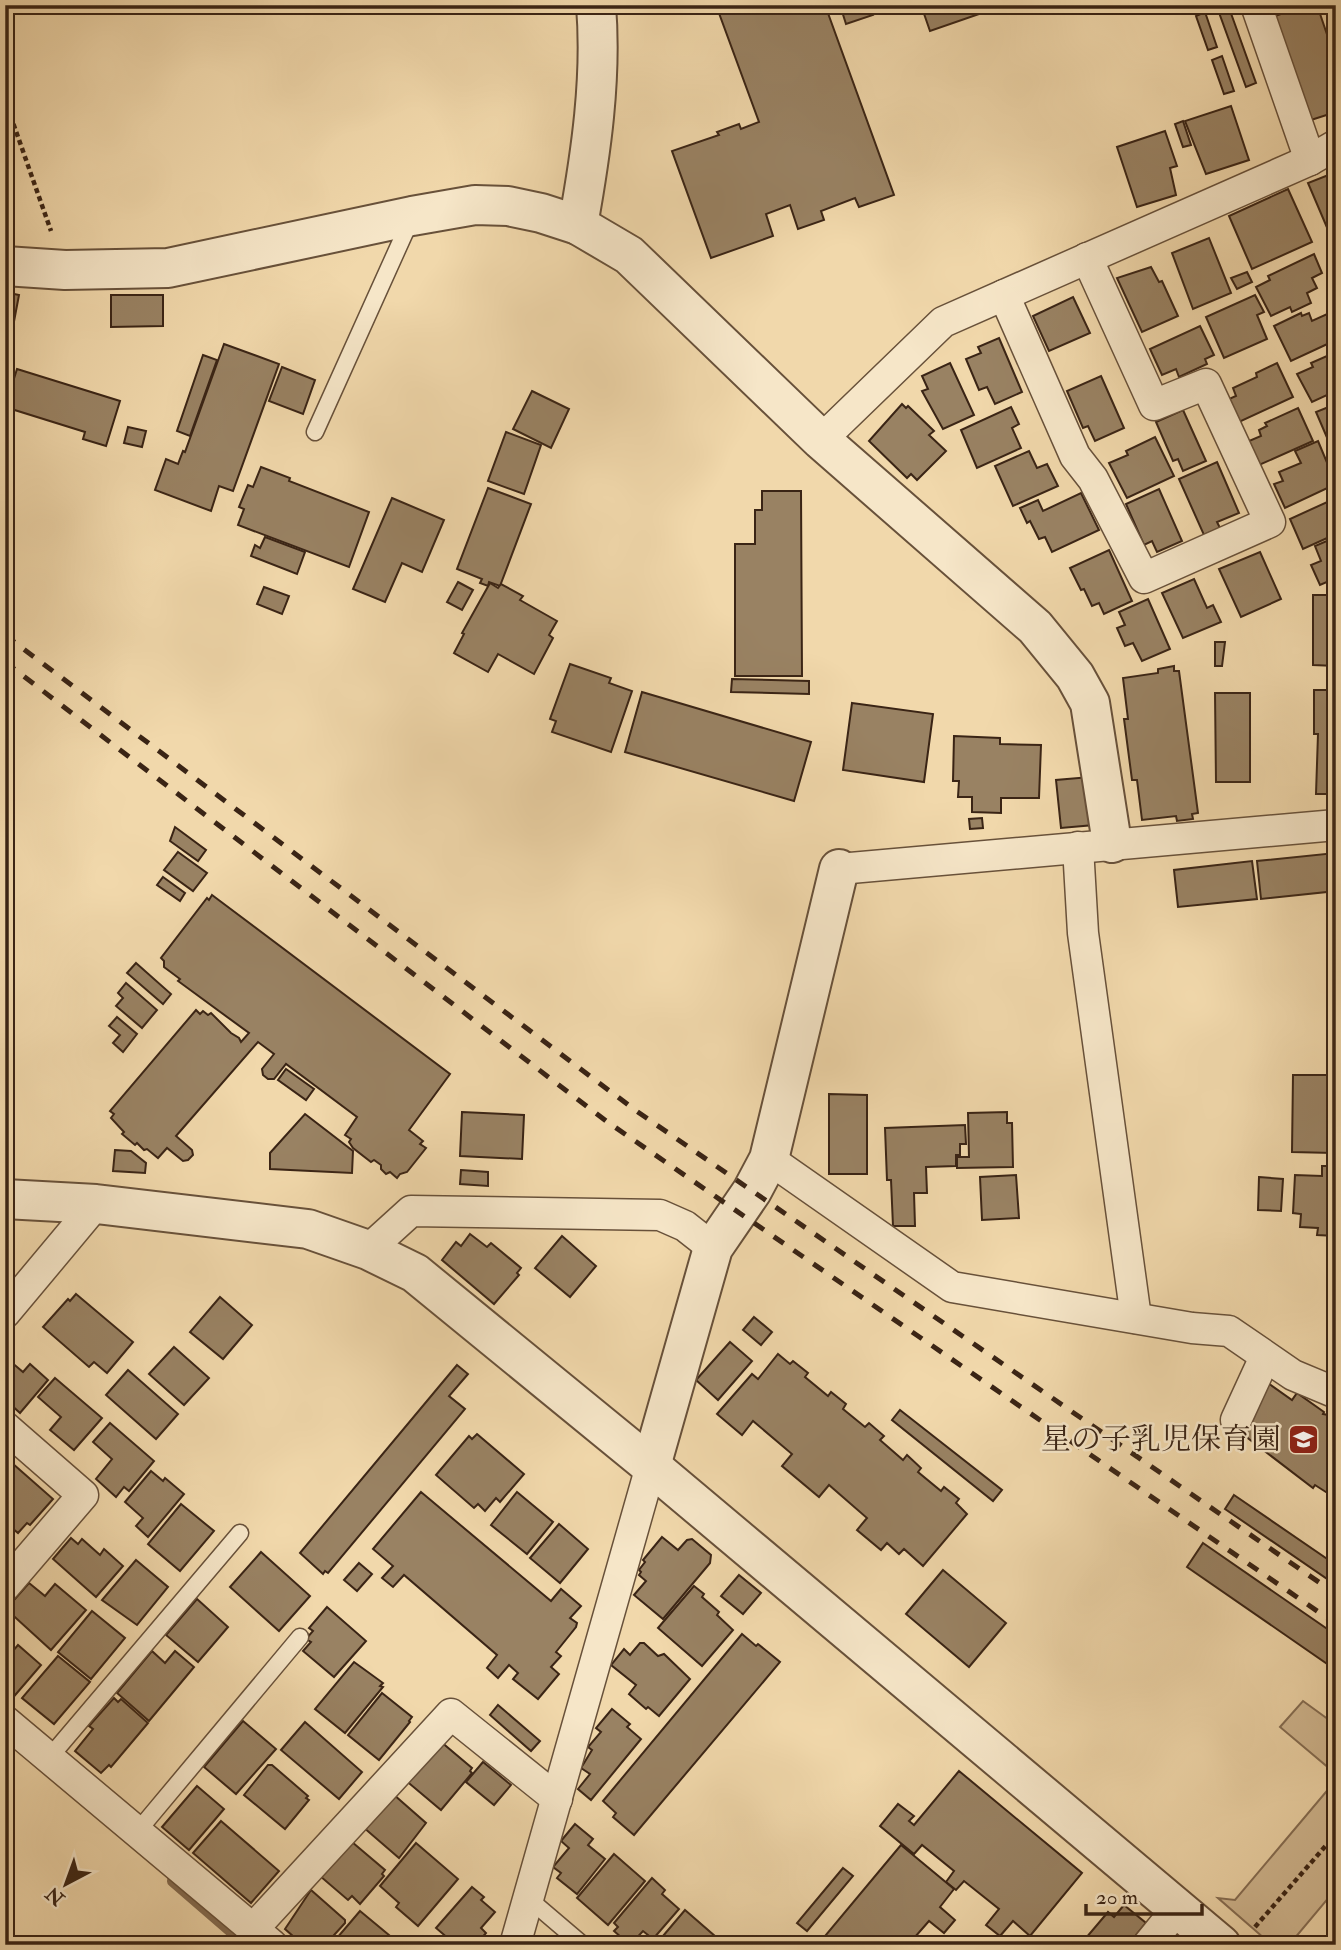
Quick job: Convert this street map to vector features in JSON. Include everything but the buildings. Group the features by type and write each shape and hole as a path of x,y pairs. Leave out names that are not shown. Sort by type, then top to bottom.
{"street":[{"path":"578,225 588,173 599,43 596,5"},
{"path":"1256,5 1310,160"},
{"path":"821,440 943,322 1310,160 1336,145"},
{"path":"5,266 65,270 168,268 475,205 508,206 578,225 629,255 821,440 1035,627 1075,676 1090,703 1095,845 1083,933 1136,1318"},
{"path":"1004,295 1075,456 1093,479 1144,578 1270,522 1206,384 1154,405 1087,258"},
{"path":"515,1945 713,1248 752,1191 769,1159 839,869 1336,825"},
{"path":"769,1159 953,1287 1229,1331 1293,1375 1336,1393"},
{"path":"5,1199 96,1204 308,1229 368,1250 415,1273 651,1466 1178,1908 1235,1939"},
{"path":"5,1313 96,1204"},
{"path":"368,1250 411,1210 660,1215 684,1226 713,1248"},
{"path":"1236,1420 1265,1357"},
{"path":"5,1427 83,1495 5,1586"},
{"path":"5,1721 262,1937 451,1714 558,1799"},
{"path":"1148,1945 1178,1908"}],"lane":[{"path":"315,432 412,216"},
{"path":"49,1758 240,1533"},
{"path":"137,1832 300,1637"},
{"path":"528,1899 583,1945"}],"path":[{"path":"5,100 65,270"},
{"path":"1235,1939 1336,1834"}],"shaded area":[{"path":"1303,1701 1336,1725 1336,1774 1280,1727"},
{"path":"1336,1780 1336,1889 1289,1945 1272,1945 1218,1898 1235,1900"}],"waterway":[{"path":"173,1881 247,1945"}],"railway":[{"path":"5,635 635,1110 1336,1594"},
{"path":"5,662 606,1121 1336,1624"}],"place":[{"name":"星の子乳児保育園","path":"1304,1439"}]}
